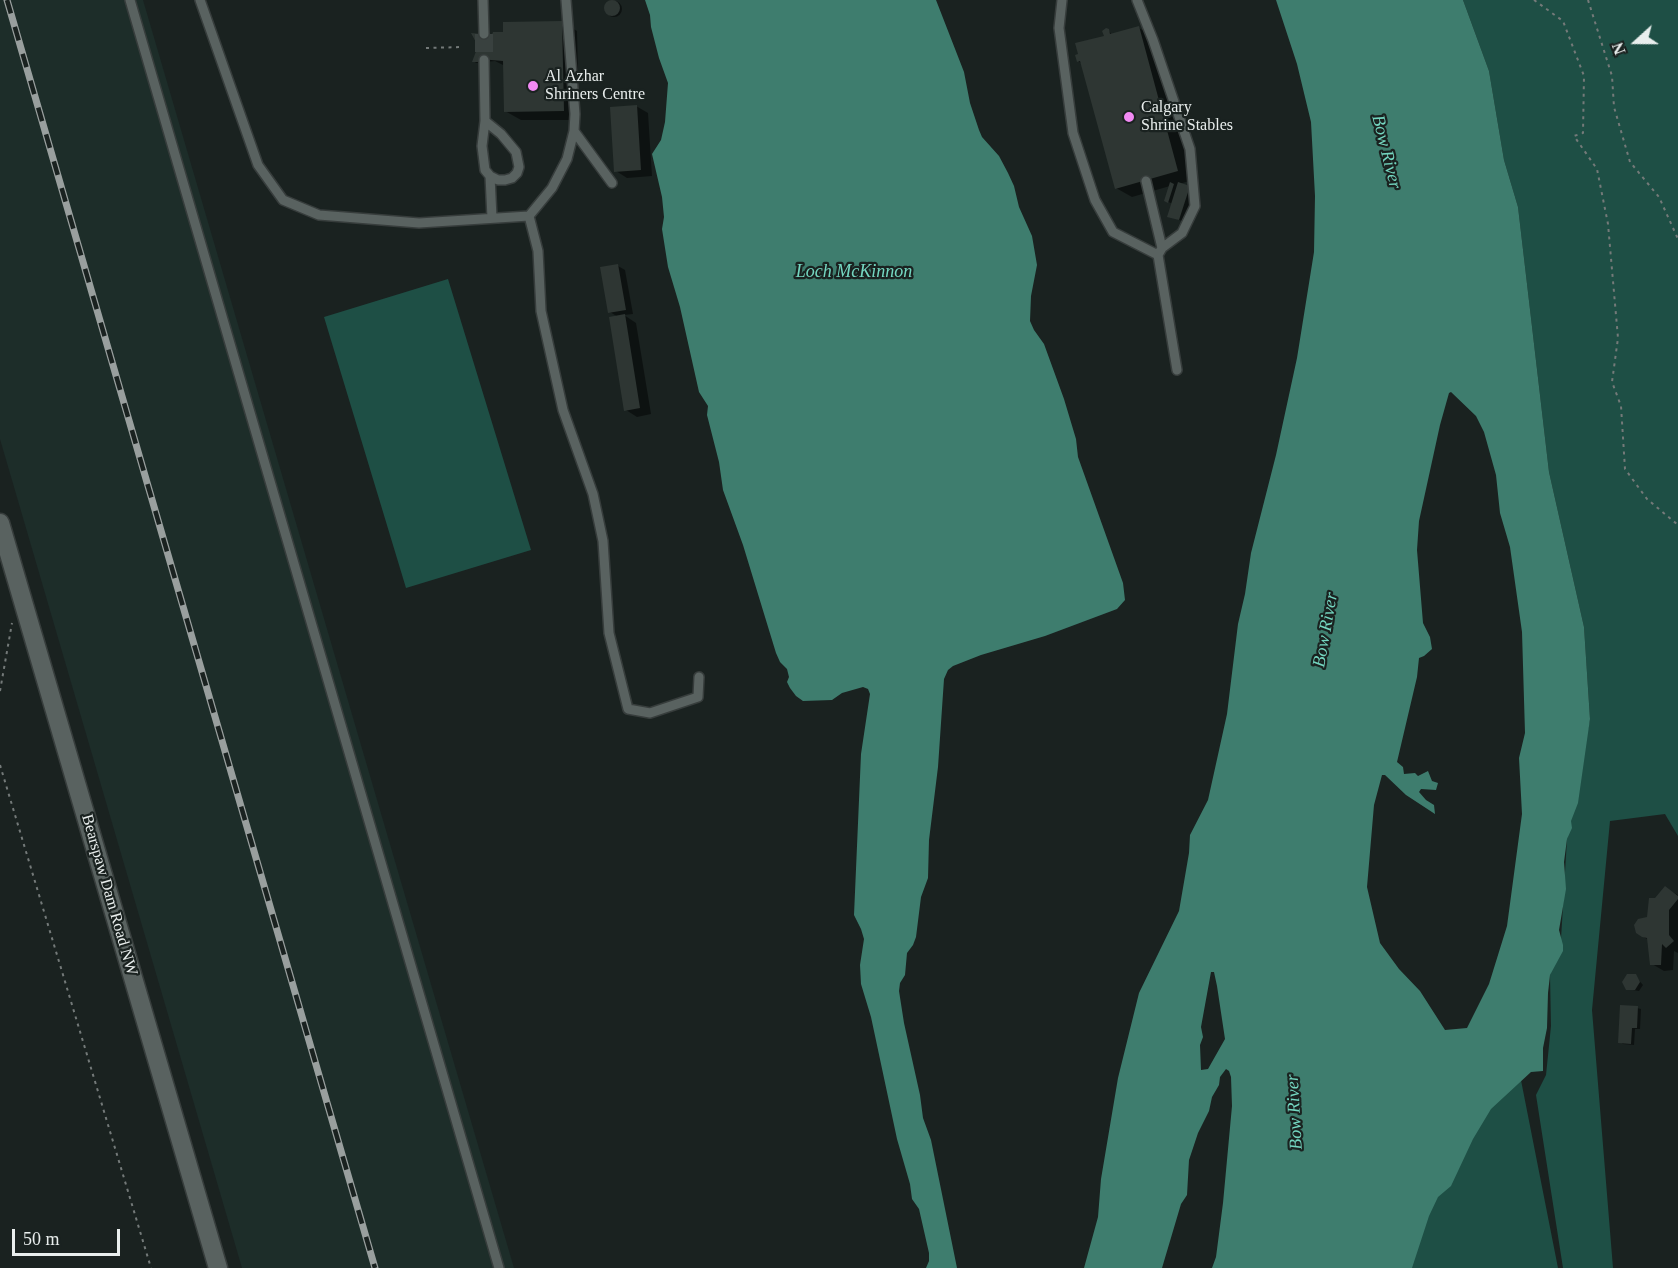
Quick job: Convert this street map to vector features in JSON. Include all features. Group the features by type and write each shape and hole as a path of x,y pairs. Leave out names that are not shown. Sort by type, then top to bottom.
{"street":[{"name":"Bearspaw Dam Road NW","path":"0,523 218,1268"}],"lane":[{"path":"130,0 499,1268"},
{"path":"200,0 258,165 283,200 319,215 420,223 529,216 552,188 567,159 574,130 575,114 566,0"},
{"path":"483,0 484,34"},
{"path":"1062,0 1059,28 1073,133 1095,200 1113,232 1160,252"},
{"path":"1137,0 1190,149 1195,206 1182,233 1160,252"},
{"path":"484,60 485,121 482,146 485,171 490,176 505,180 512,178 517,173 518,159 511,144 485,121"},
{"path":"574,130 612,183"},
{"path":"490,176 492,218"},
{"path":"1146,181 1160,252 1177,370"},
{"path":"529,216 538,251 541,311 546,333 564,410 593,494 603,541 609,633 628,709 650,713 698,697 699,677"}],"path":[{"path":"1534,0 1563,21 1584,76 1583,132 1574,136 1597,169 1608,224 1618,338 1612,382 1621,406 1625,469 1647,499 1678,525"},
{"path":"1588,0 1612,76 1614,107 1630,162 1659,197 1678,240"},
{"path":"426,48 463,47"},
{"path":"0,691 12,621"},
{"path":"0,765 151,1268"}],"shaded area":[{"path":"0,0 143,0 514,1268 242,1268 0,439"},
{"path":"1463,0 1678,0 1678,836 1665,814 1610,821 1592,1010 1613,1268 1563,1268 1536,1095 1546,1075 1551,1026 1550,975 1561,939 1567,839 1590,719 1584,627 1549,472 1518,207 1504,160 1489,71"},
{"path":"448,279 531,550 406,588 324,317"},
{"path":"1518,1065 1558,1268 1399,1268 1442,1157"}],"water":[{"name":"Loch McKinnon","path":"645,0 936,0 964,72 970,103 979,130 982,137 999,156 1008,173 1019,207 1032,236 1037,265 1031,296 1030,321 1044,344 1064,399 1076,439 1078,457 1123,583 1125,600 1117,609 1045,636 953,666 948,670 944,679 938,767 929,840 928,878 921,897 916,937 907,953 905,975 900,983 899,991 923,1118 931,1140 957,1268 926,1268 929,1253 919,1209 912,1199 871,1017 861,984 860,965 864,939 854,915 861,754 870,694 868,689 863,687 842,693 832,700 803,701 790,688 787,682 789,677 787,669 780,662 776,653 743,545 723,490 719,462 707,415 708,406 699,392 680,307 668,267 662,229 664,217 662,197 652,154 661,140 668,83 659,58"},
{"name":"Bow River","path":"1276,0 1463,0 1489,71 1504,160 1518,207 1549,472 1584,627 1590,719 1578,803 1567,839 1564,862 1566,889 1559,930 1563,951 1550,975 1543,1071 1531,1072 1491,1109 1473,1139 1451,1186 1438,1197 1429,1216 1412,1268 1212,1268 1216,1257 1223,1203 1232,1106 1231,1077 1226,1069 1220,1077 1219,1085 1212,1097 1209,1111 1198,1133 1189,1160 1187,1195 1181,1204 1162,1268 1084,1268 1098,1217 1101,1179 1118,1078 1139,993 1179,911 1190,835 1208,800 1227,714 1238,624 1251,553 1276,455 1297,358 1314,252 1315,196 1311,122 1297,64","holes":["1451,392 1476,416 1484,432 1496,475 1500,513 1510,547 1522,632 1525,733 1519,758 1522,814 1507,926 1489,984 1467,1028 1445,1030 1420,991 1399,969 1380,943 1367,887 1374,805 1382,775 1385,775 1406,795 1435,814 1434,805 1419,792 1421,789 1436,790 1438,783 1432,781 1428,771 1418,776 1415,773 1404,774 1403,767 1397,762 1417,677 1419,658 1432,649 1430,637 1423,623 1417,550 1419,521 1440,425","1211,972 1214,972 1217,986 1225,1039 1208,1069 1201,1070 1200,1045 1203,1037 1201,1027"]}],"building":[{"path":"612,0 618,2 620,8 618,14 612,16 606,14 604,8 606,2"},
{"name":"Al Azhar Shriners Centre","path":"562,21 564,111 504,112 503,61 479,59 478,62 472,62 478,46 471,33 492,35 493,32 503,32 503,22"},
{"name":"Calgary Shrine Stables","path":"1139,26 1178,171 1115,189 1080,61 1077,62 1075,55 1078,54 1075,43 1104,36 1102,31 1106,28 1109,29 1110,34"},
{"path":"637,105 641,170 614,172 610,107"},
{"path":"1170,182 1174,184 1168,203 1164,201"},
{"path":"1178,182 1190,186 1179,220 1167,217"},
{"path":"618,264 626,310 608,313 600,267"},
{"path":"625,314 640,408 624,411 609,317"},
{"path":"1665,886 1678,896 1669,910 1669,935 1674,941 1666,948 1662,944 1661,965 1650,965 1647,938 1636,933 1634,925 1638,919 1647,917 1649,898 1655,898"},
{"path":"1627,974 1636,974 1640,982 1635,990 1626,990 1622,982"},
{"path":"1620,1005 1638,1006 1637,1028 1632,1028 1631,1044 1618,1043"}],"tunnel":[{"path":"484,34 484,60"}],"railway":[{"path":"7,0 375,1268"}],"place":[{"name":"Al Azhar Shriners Centre","path":"533,86"},
{"name":"Calgary Shrine Stables","path":"1129,117"}]}
